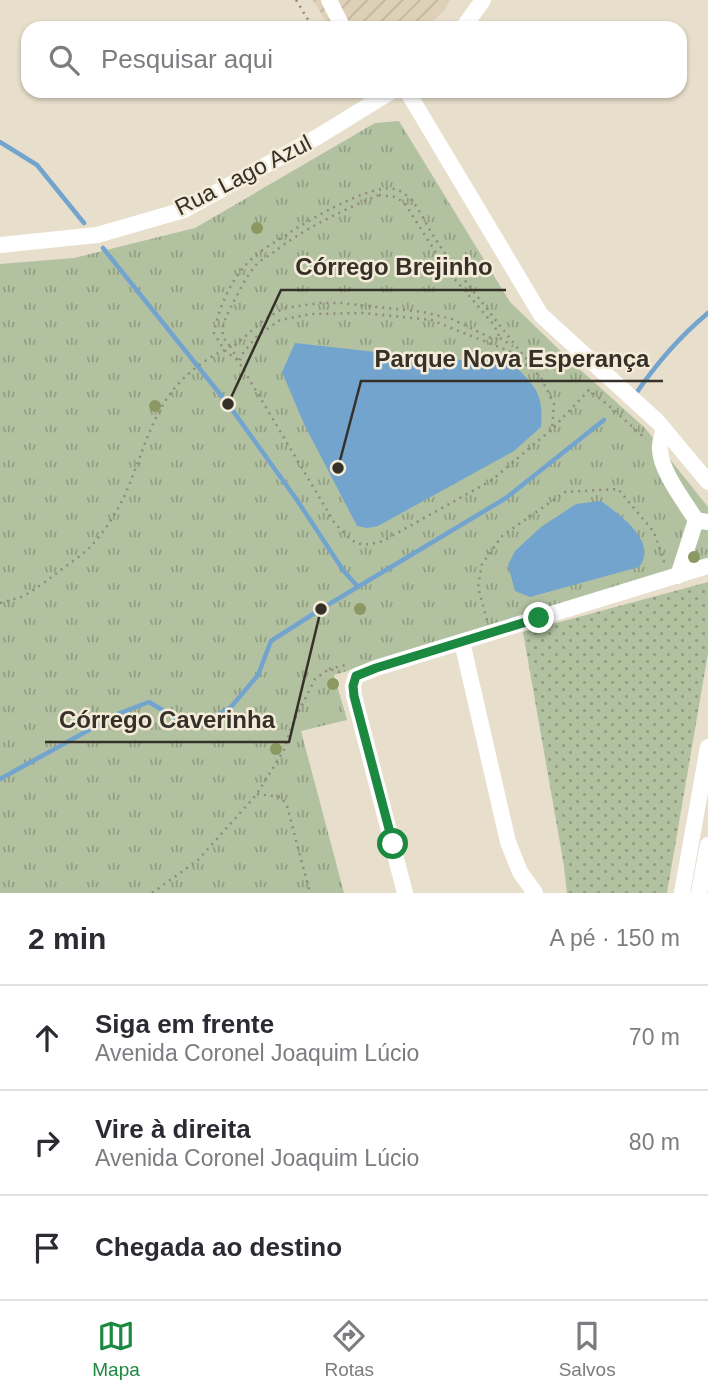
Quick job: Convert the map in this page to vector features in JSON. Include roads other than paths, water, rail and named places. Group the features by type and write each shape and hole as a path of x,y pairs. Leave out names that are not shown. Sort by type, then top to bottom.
{"street":[{"path":"329,0 340,21"},
{"path":"468,21 483,0"},
{"name":"Rua Lago Azul","path":"0,245 97,235 184,209 319,136 376,98"},
{"path":"411,98 541,314 661,426 708,482"},
{"path":"661,426 661,458 668,475 702,521 673,577"},
{"path":"405,893 354,696 356,676 708,566"},
{"path":"462,642 508,842 520,872 535,893"},
{"path":"682,893 708,747"},
{"path":"699,893 708,845"}],"water":[{"path":"295,343 439,359 511,362 536,390 541,405 541,427 514,451 378,526 357,526 304,424 282,372"},
{"path":"601,501 630,525 642,541 644,557 639,567 530,597 515,591 508,565 515,551 541,527 576,504"}],"waterway":[{"path":"0,142 37,165 84,223"},
{"path":"103,248 228,404 343,570 358,587"},
{"path":"635,395 668,351 708,313"},
{"path":"0,779 120,713 149,702 174,717 201,725 231,707 258,675 271,641 506,498 604,420"}],"place":[{"name":"Córrego Brejinho","path":"228,404"},
{"name":"Parque Nova Esperança","path":"338,468"},
{"name":"Córrego Caverinha","path":"321,609"}]}
